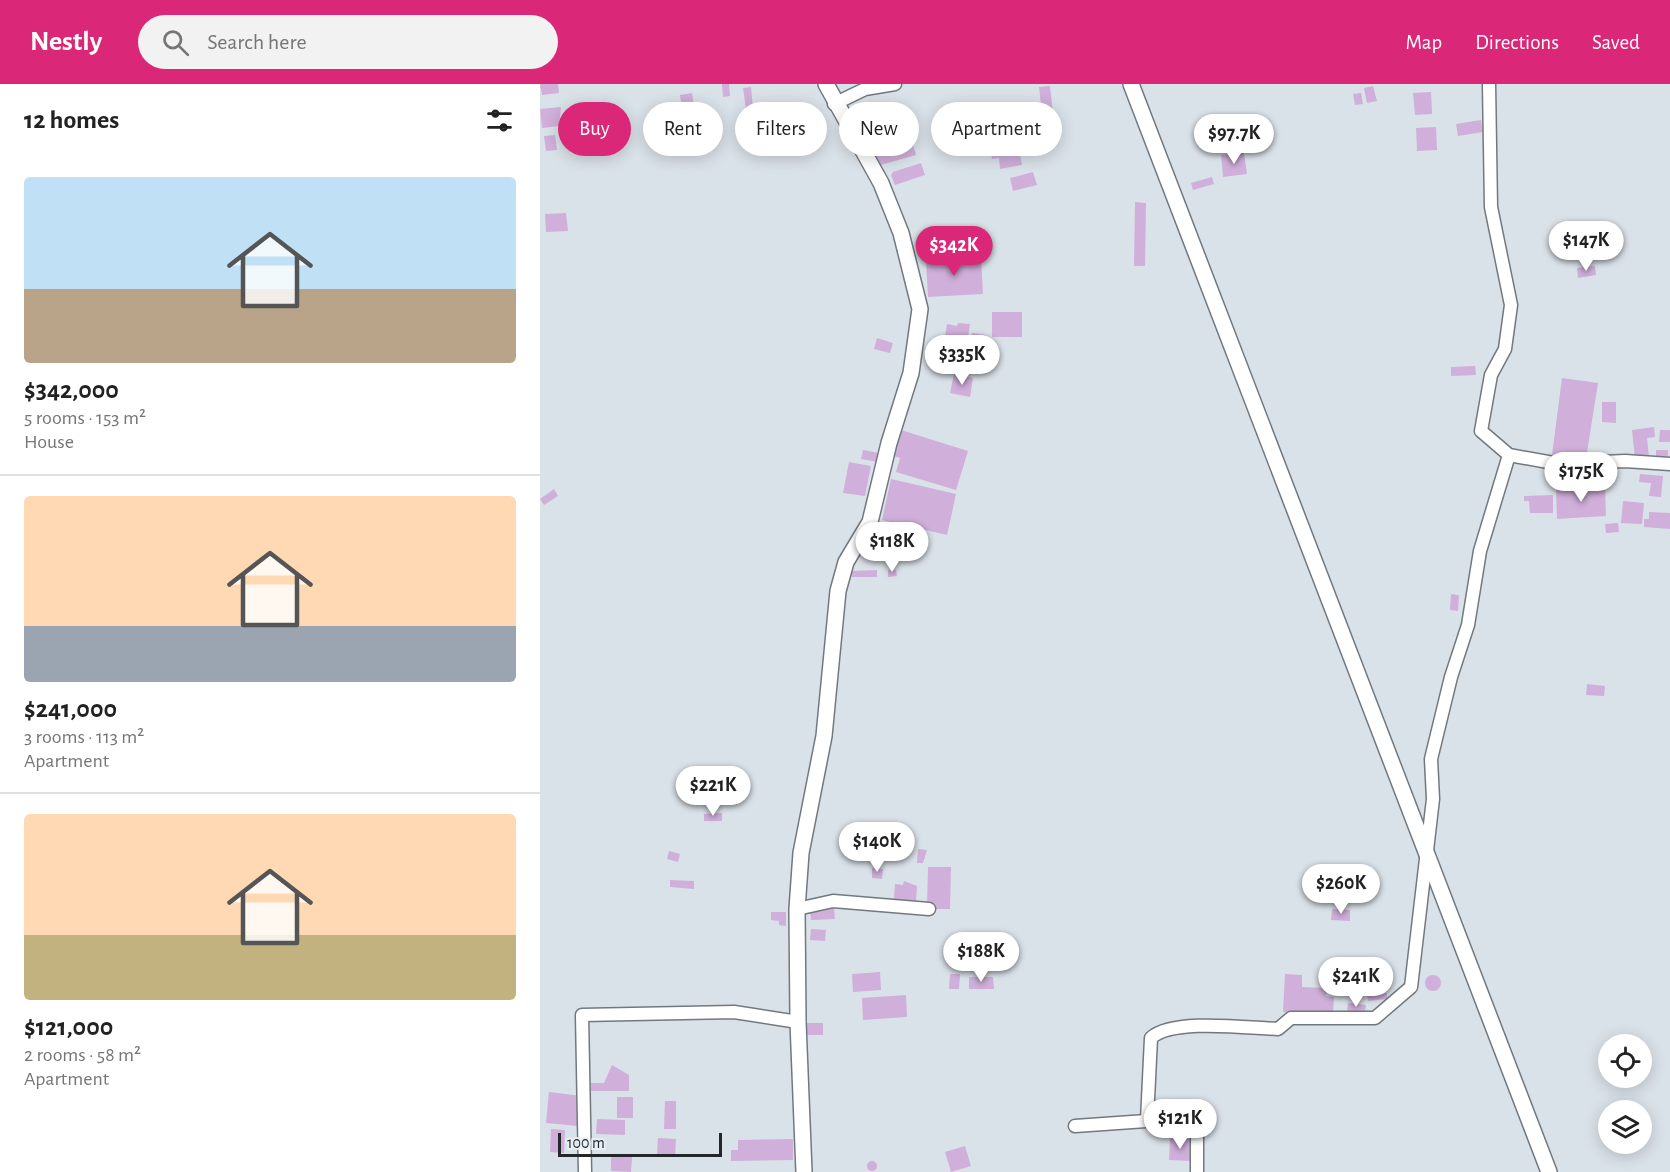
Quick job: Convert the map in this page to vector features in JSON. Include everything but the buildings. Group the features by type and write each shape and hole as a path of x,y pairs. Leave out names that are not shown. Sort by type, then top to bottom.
{"street":[{"path":"804,1172 798,1022 797,909 803,842 824,736 838,591 846,562 870,522 889,443 911,373 920,309 901,233 880,183 834,104 826,84"},
{"path":"834,104 865,86 895,84"},
{"path":"1131,84 1550,1172"},
{"path":"1489,84 1491,207 1511,305 1506,349 1491,375 1481,431 1509,455 1559,464 1625,461 1670,464"},
{"path":"1148,1120 1151,1038 1160,1030 1183,1027 1278,1029 1291,1018 1375,1018 1412,987 1433,799 1431,759 1451,677 1468,625 1478,561 1509,455"},
{"path":"797,909 833,901 929,909"},
{"path":"585,1172 582,1015 734,1012 798,1022"},
{"path":"1075,1126 1190,1118 1197,1131 1197,1172"}]}
